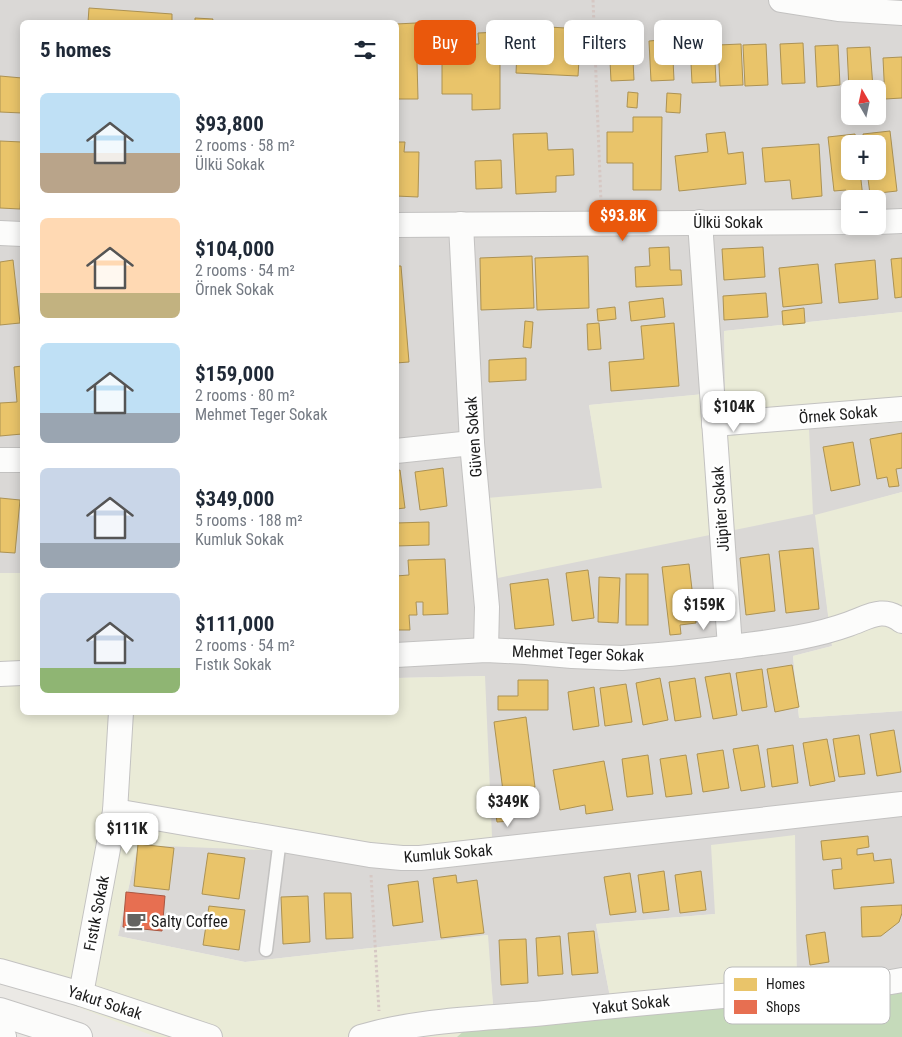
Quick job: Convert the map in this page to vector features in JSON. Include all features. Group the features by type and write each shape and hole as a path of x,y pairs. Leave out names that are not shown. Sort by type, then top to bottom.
{"street":[{"path":"783,0 838,9 902,13"},
{"path":"886,222 902,221"},
{"name":"Jüpiter Sokak","path":"700,222 730,647"},
{"name":"Ülkü Sokak","path":"399,225 841,222"},
{"name":"Güven Sokak","path":"461,224 472,443 487,607 486,650"},
{"path":"0,233 20,234"},
{"name":"Örnek Sokak","path":"714,424 902,409"},
{"path":"399,451 472,443"},
{"path":"0,460 20,460"},
{"name":"Mehmet Teger Sokak","path":"399,655 486,650 622,658 668,655 817,634 871,615 884,613 894,614 902,621"},
{"path":"0,674 20,673"},
{"name":"Fıstık Sokak","path":"81,994 115,811 121,715"},
{"name":"Kumluk Sokak","path":"115,811 370,855 420,858 902,804"},
{"name":"Yakut Sokak","path":"0,971 81,994 210,1037"},
{"name":"Yakut Sokak","path":"371,1034 430,1022 513,1016 724,995"},
{"path":"0,1012 78,1037"}],"lane":[{"path":"266,950 280,839"}],"path":[{"path":"593,0 602,223"},
{"path":"370,855 371,1034"}],"shaded area":[{"path":"0,0 902,0 902,312 724,331 726,392 589,405 603,488 487,499 499,577 809,429 902,422 902,492 816,516 832,646 793,656 799,718 902,711 902,985 890,986 890,967 796,967 794,835 715,914 596,924 610,997 493,1005 487,935 245,962 118,936 138,845 485,676 399,678 399,20 20,20 20,573 0,573"}],"green space":[{"path":"902,312 902,422 809,429 813,514 498,578 487,498 602,488 589,405 725,392 724,331"},
{"path":"902,492 902,711 799,718 793,656 832,646 815,515"},
{"path":"0,573 20,573 20,715 399,715 399,678 485,676 493,859 138,845 118,936 245,962 488,935 493,1005 457,1037 156,1037 0,977"},
{"path":"795,835 797,967 724,967 724,996 610,997 596,924 715,914 711,845"},
{"path":"890,985 902,985 902,1037 457,1037 493,1005 610,997 724,992 724,1024 890,1024"}],"building: Homes":[{"path":"89,8 172,14 172,20 88,20"},
{"path":"195,18 213,19 213,20 195,20"},
{"path":"414,23 414,65 417,65 418,99 399,99 399,24"},
{"path":"554,27 564,28 564,65 579,65 578,76 516,73 516,65 554,65"},
{"path":"478,33 486,33 486,65 500,65 500,109 472,110 472,94 442,94 442,65 476,65 476,44 479,44"},
{"path":"649,41 654,41 654,65 673,65 674,80 651,81"},
{"path":"803,43 805,83 782,84 780,44"},
{"path":"741,44 743,85 720,86 719,65 722,65 722,45"},
{"path":"766,44 768,85 745,86 743,45"},
{"path":"838,45 840,85 817,87 815,46"},
{"path":"870,47 872,80 849,80 847,48"},
{"path":"902,57 902,98 886,99 883,58"},
{"path":"610,65 633,65 634,80 611,81"},
{"path":"691,65 715,65 716,82 692,83"},
{"path":"0,76 20,78 20,113 0,112"},
{"path":"628,92 638,93 637,108 627,107"},
{"path":"667,93 681,94 680,113 666,112"},
{"path":"633,117 662,117 661,190 633,190 633,163 607,163 607,132 633,132"},
{"path":"890,131 897,191 886,192 886,190 869,190 868,180 886,180 886,135 863,134"},
{"path":"725,132 728,154 743,152 746,184 679,191 675,156 708,152 706,134"},
{"path":"547,133 548,150 573,149 574,175 556,176 556,192 516,194 513,134"},
{"path":"841,136 841,180 861,180 862,190 834,191 828,137"},
{"path":"0,141 20,142 20,209 0,208"},
{"path":"399,142 405,142 404,152 419,152 418,197 399,196"},
{"path":"819,144 822,196 792,199 790,180 765,182 762,148"},
{"path":"501,160 502,188 476,189 475,161"},
{"path":"669,247 670,270 681,270 682,285 636,287 635,267 650,266 649,248"},
{"path":"763,247 765,277 724,280 722,249"},
{"path":"532,256 534,308 481,310 480,258"},
{"path":"588,256 589,308 537,310 535,258"},
{"path":"902,258 902,297 895,298 891,259"},
{"path":"13,260 20,323 0,325 0,262"},
{"path":"875,260 878,299 839,303 835,264"},
{"path":"818,264 822,303 783,307 779,268"},
{"path":"399,266 401,266 409,362 399,363"},
{"path":"766,293 768,317 724,320 723,296"},
{"path":"663,298 665,317 631,321 629,302"},
{"path":"615,307 616,319 598,321 597,309"},
{"path":"804,308 805,323 783,325 782,311"},
{"path":"525,321 533,322 531,348 523,347"},
{"path":"599,323 601,349 588,350 587,324"},
{"path":"674,323 679,386 611,391 609,362 644,359 641,326"},
{"path":"526,358 526,380 489,382 489,360"},
{"path":"20,366 20,434 0,436 0,403 17,402 14,367"},
{"path":"902,433 902,468 896,469 899,486 889,487 887,477 877,479 870,439"},
{"path":"853,442 860,485 831,491 823,447"},
{"path":"443,468 447,506 420,510 415,472"},
{"path":"399,470 405,508 399,509"},
{"path":"0,498 20,500 15,553 0,552"},
{"path":"429,522 429,545 399,546 399,523"},
{"path":"813,548 819,609 786,613 779,551"},
{"path":"769,554 775,611 746,615 740,558"},
{"path":"445,559 448,614 423,615 423,602 416,602 417,615 409,615 410,630 399,630 399,576 409,575 408,560"},
{"path":"689,564 696,623 680,625 681,634 670,635 662,567"},
{"path":"588,570 594,618 572,621 566,573"},
{"path":"626,574 648,574 648,625 626,625"},
{"path":"599,577 620,578 618,623 598,622"},
{"path":"548,579 554,625 515,629 510,584"},
{"path":"792,665 799,707 775,712 767,669"},
{"path":"762,669 767,707 742,711 736,673"},
{"path":"730,673 737,715 713,719 705,677"},
{"path":"660,678 668,720 643,725 636,683"},
{"path":"695,678 701,717 675,721 669,682"},
{"path":"518,680 548,680 548,710 498,710 498,696 518,696"},
{"path":"626,684 632,722 605,726 600,688"},
{"path":"594,687 599,726 573,730 568,692"},
{"path":"526,717 535,787 503,791 494,722"},
{"path":"894,730 901,772 877,776 870,734"},
{"path":"859,735 865,774 839,777 833,739"},
{"path":"827,739 835,781 810,786 803,743"},
{"path":"758,745 765,787 741,791 733,749"},
{"path":"793,745 798,783 772,787 767,749"},
{"path":"723,750 729,788 703,792 697,754"},
{"path":"648,755 653,794 627,797 622,759"},
{"path":"686,755 692,794 666,797 660,759"},
{"path":"604,761 613,810 586,814 585,805 560,810 553,770"},
{"path":"509,801 511,821 497,822 494,803"},
{"path":"868,836 869,847 857,849 857,855 873,853 874,861 891,859 894,883 834,889 832,870 842,869 841,858 823,860 821,841"},
{"path":"138,844 174,848 169,890 134,886"},
{"path":"208,853 245,858 239,899 202,894"},
{"path":"664,871 669,910 643,913 638,875"},
{"path":"701,871 706,910 680,913 675,875"},
{"path":"630,873 636,912 610,915 604,877"},
{"path":"456,875 457,883 477,880 484,933 441,938 433,878"},
{"path":"418,881 423,922 393,926 388,885"},
{"path":"324,893 351,893 353,938 326,939"},
{"path":"308,896 310,942 283,944 281,897"},
{"path":"902,905 899,922 881,936 862,937 861,907"},
{"path":"209,906 245,910 239,950 203,945"},
{"path":"594,931 598,973 572,975 568,933"},
{"path":"825,932 829,962 810,965 806,935"},
{"path":"560,936 563,974 538,976 536,938"},
{"path":"526,939 528,983 501,985 499,940"}],"building: Shops":[{"path":"126,892 165,896 162,931 123,927"}],"place":[{"name":"Salty Coffee","path":"136,921"}]}
